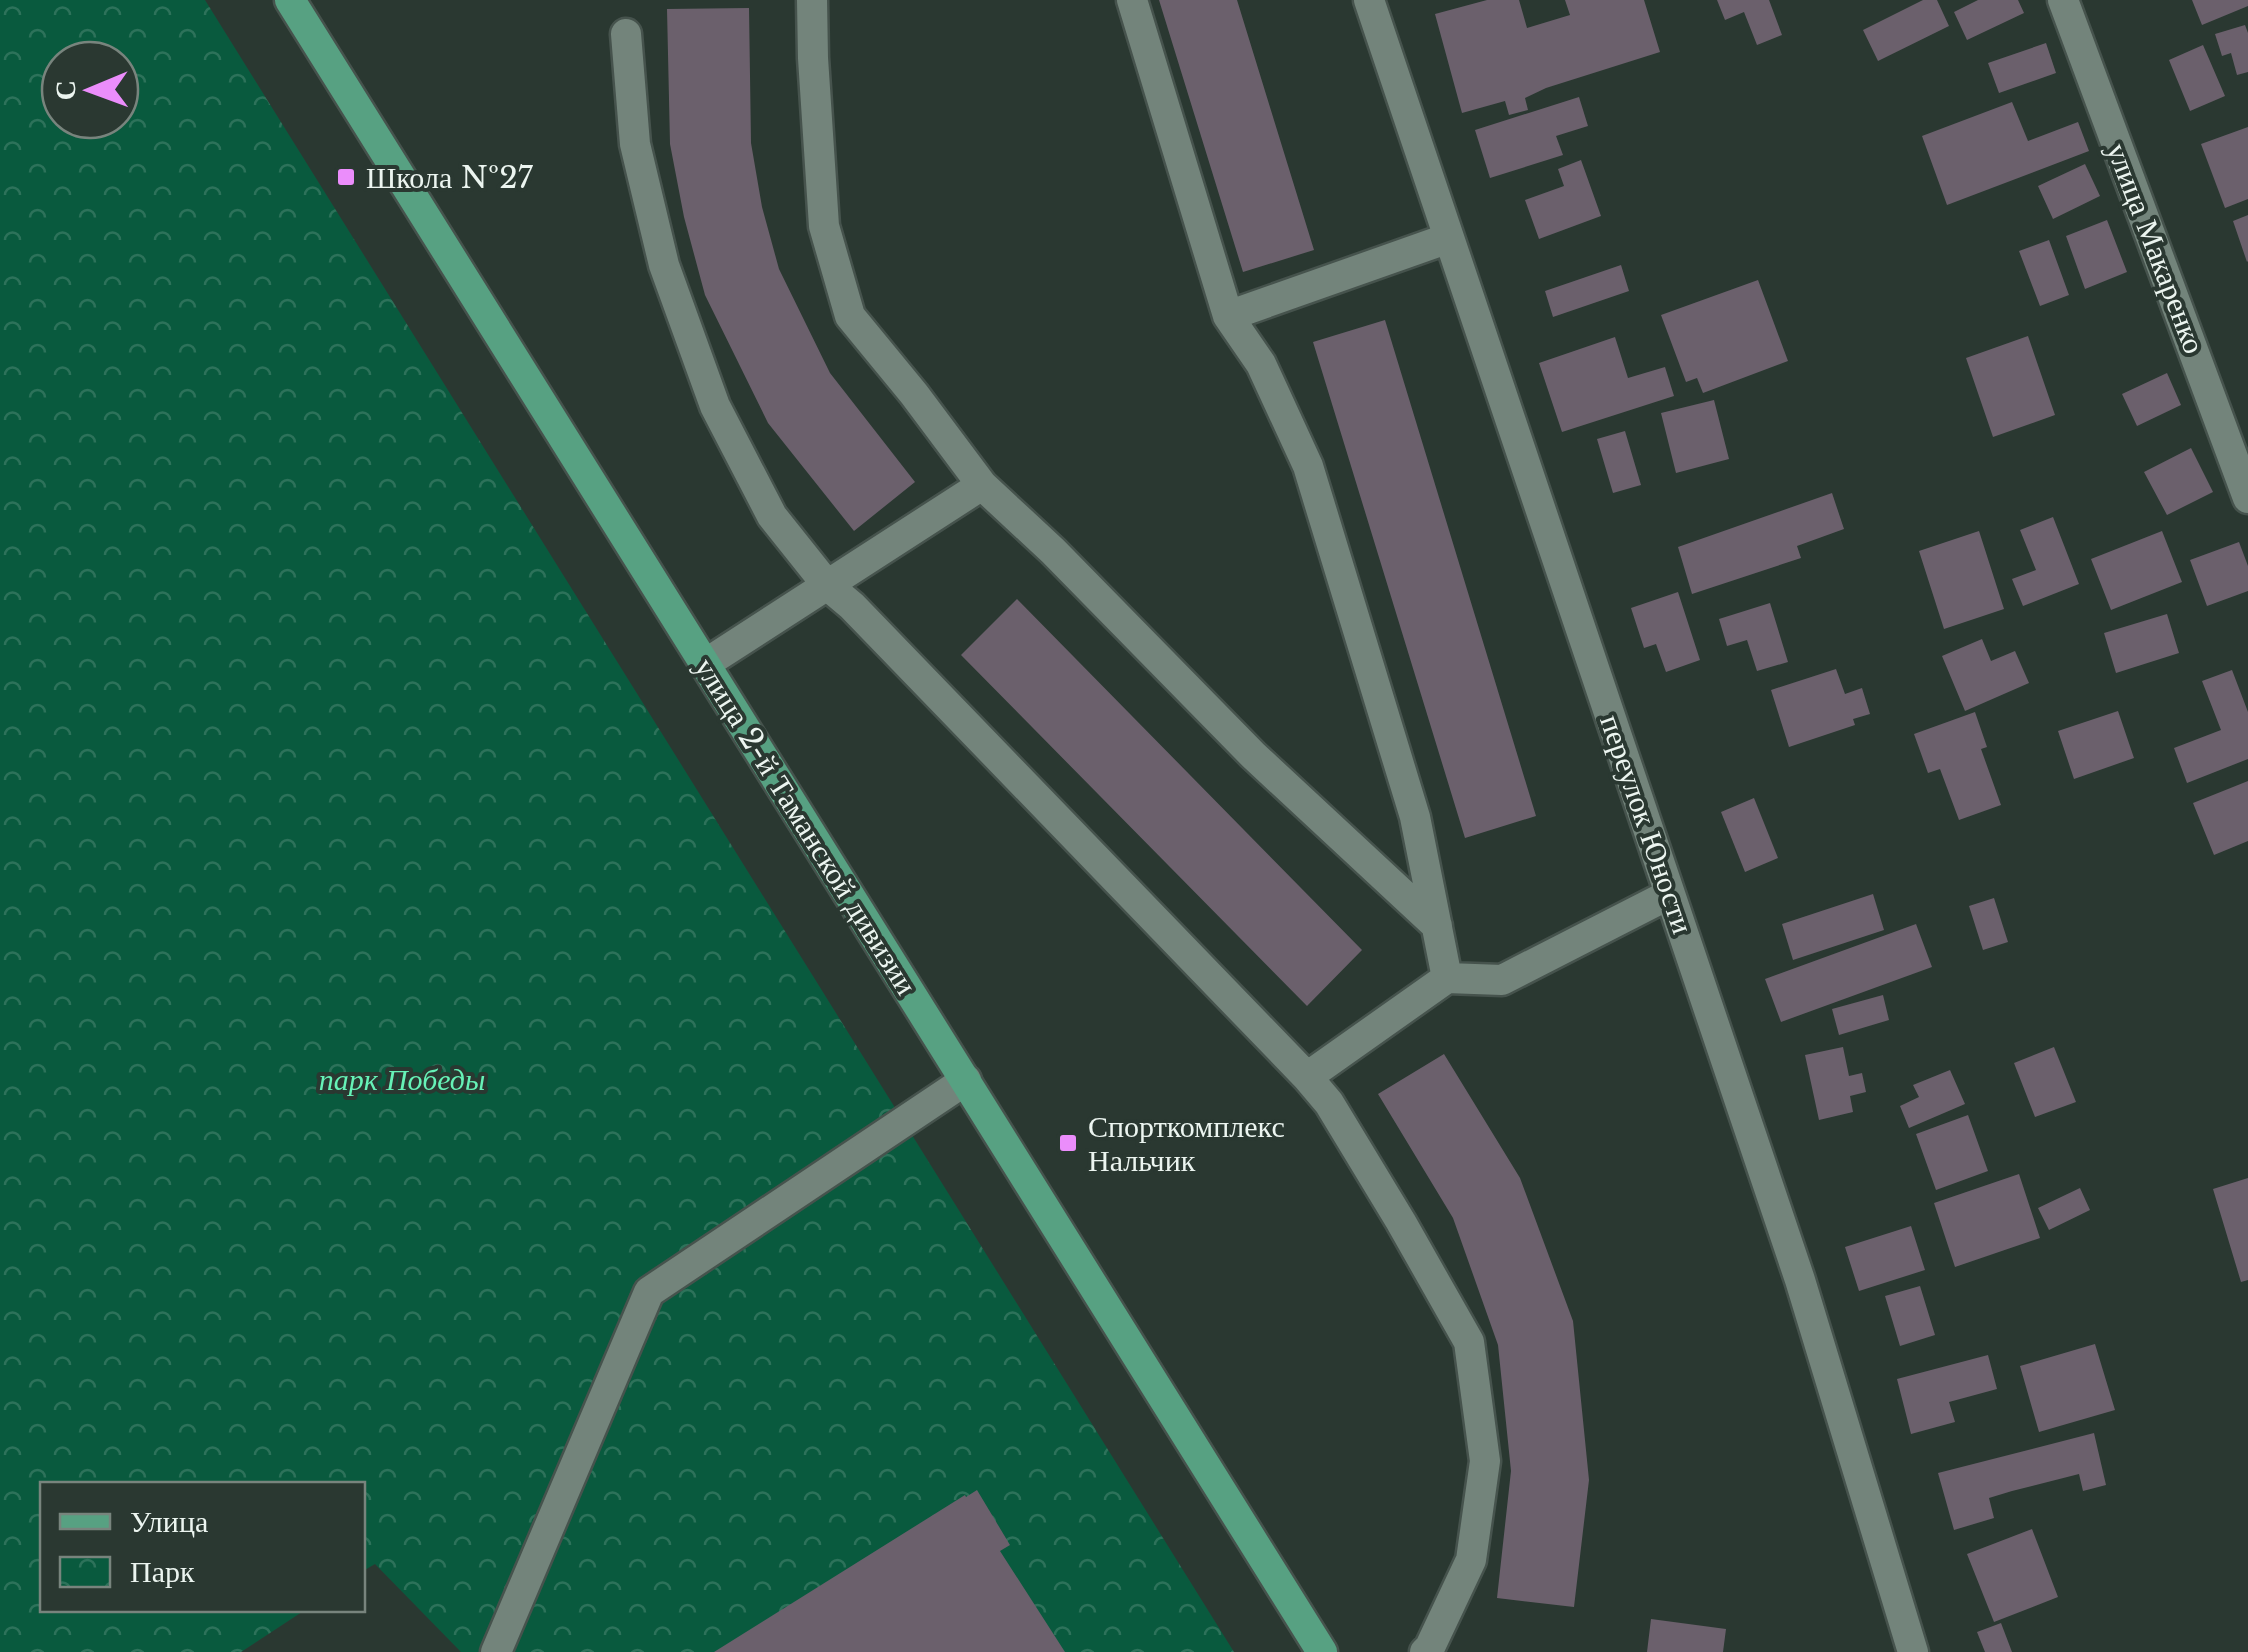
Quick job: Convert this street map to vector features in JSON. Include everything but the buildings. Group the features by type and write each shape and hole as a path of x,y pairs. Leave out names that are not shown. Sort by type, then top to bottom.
{"main road":[{"name":"улица 2-й Таманской дивизии","path":"290,0 1322,1652"}],"street":[{"path":"812,0 824,226 850,316 982,485 1053,551 1253,755 1437,926"},
{"path":"1132,0 1228,316 1260,364 1308,466 1415,817 1446,978"},
{"name":"улица Макаренко","path":"2063,0 2248,498"},
{"name":"переулок Юности","path":"1379,3 1449,238 1800,1280 1913,1652"},
{"path":"626,34 636,144 664,265 715,406 772,516 827,585 1306,1077 1328,1104 1402,1222 1469,1342 1485,1462 1471,1560 1425,1652"},
{"path":"1228,316 1449,238"},
{"path":"705,664 982,485"},
{"path":"1306,1077 1446,978 1502,980 1670,894"},
{"path":"496,1652 649,1292 966,1080"}],"green space":[{"name":"парк Победы","path":"0,0 205,0 1234,1652 461,1652 375,1564 365,1570 365,1482 40,1482 40,1612 302,1612 241,1652 0,1652"}],"place":[{"name":"Школа №27","path":"346,177"},
{"name":"Спорткомплекс Нальчик","path":"1068,1143"}]}
